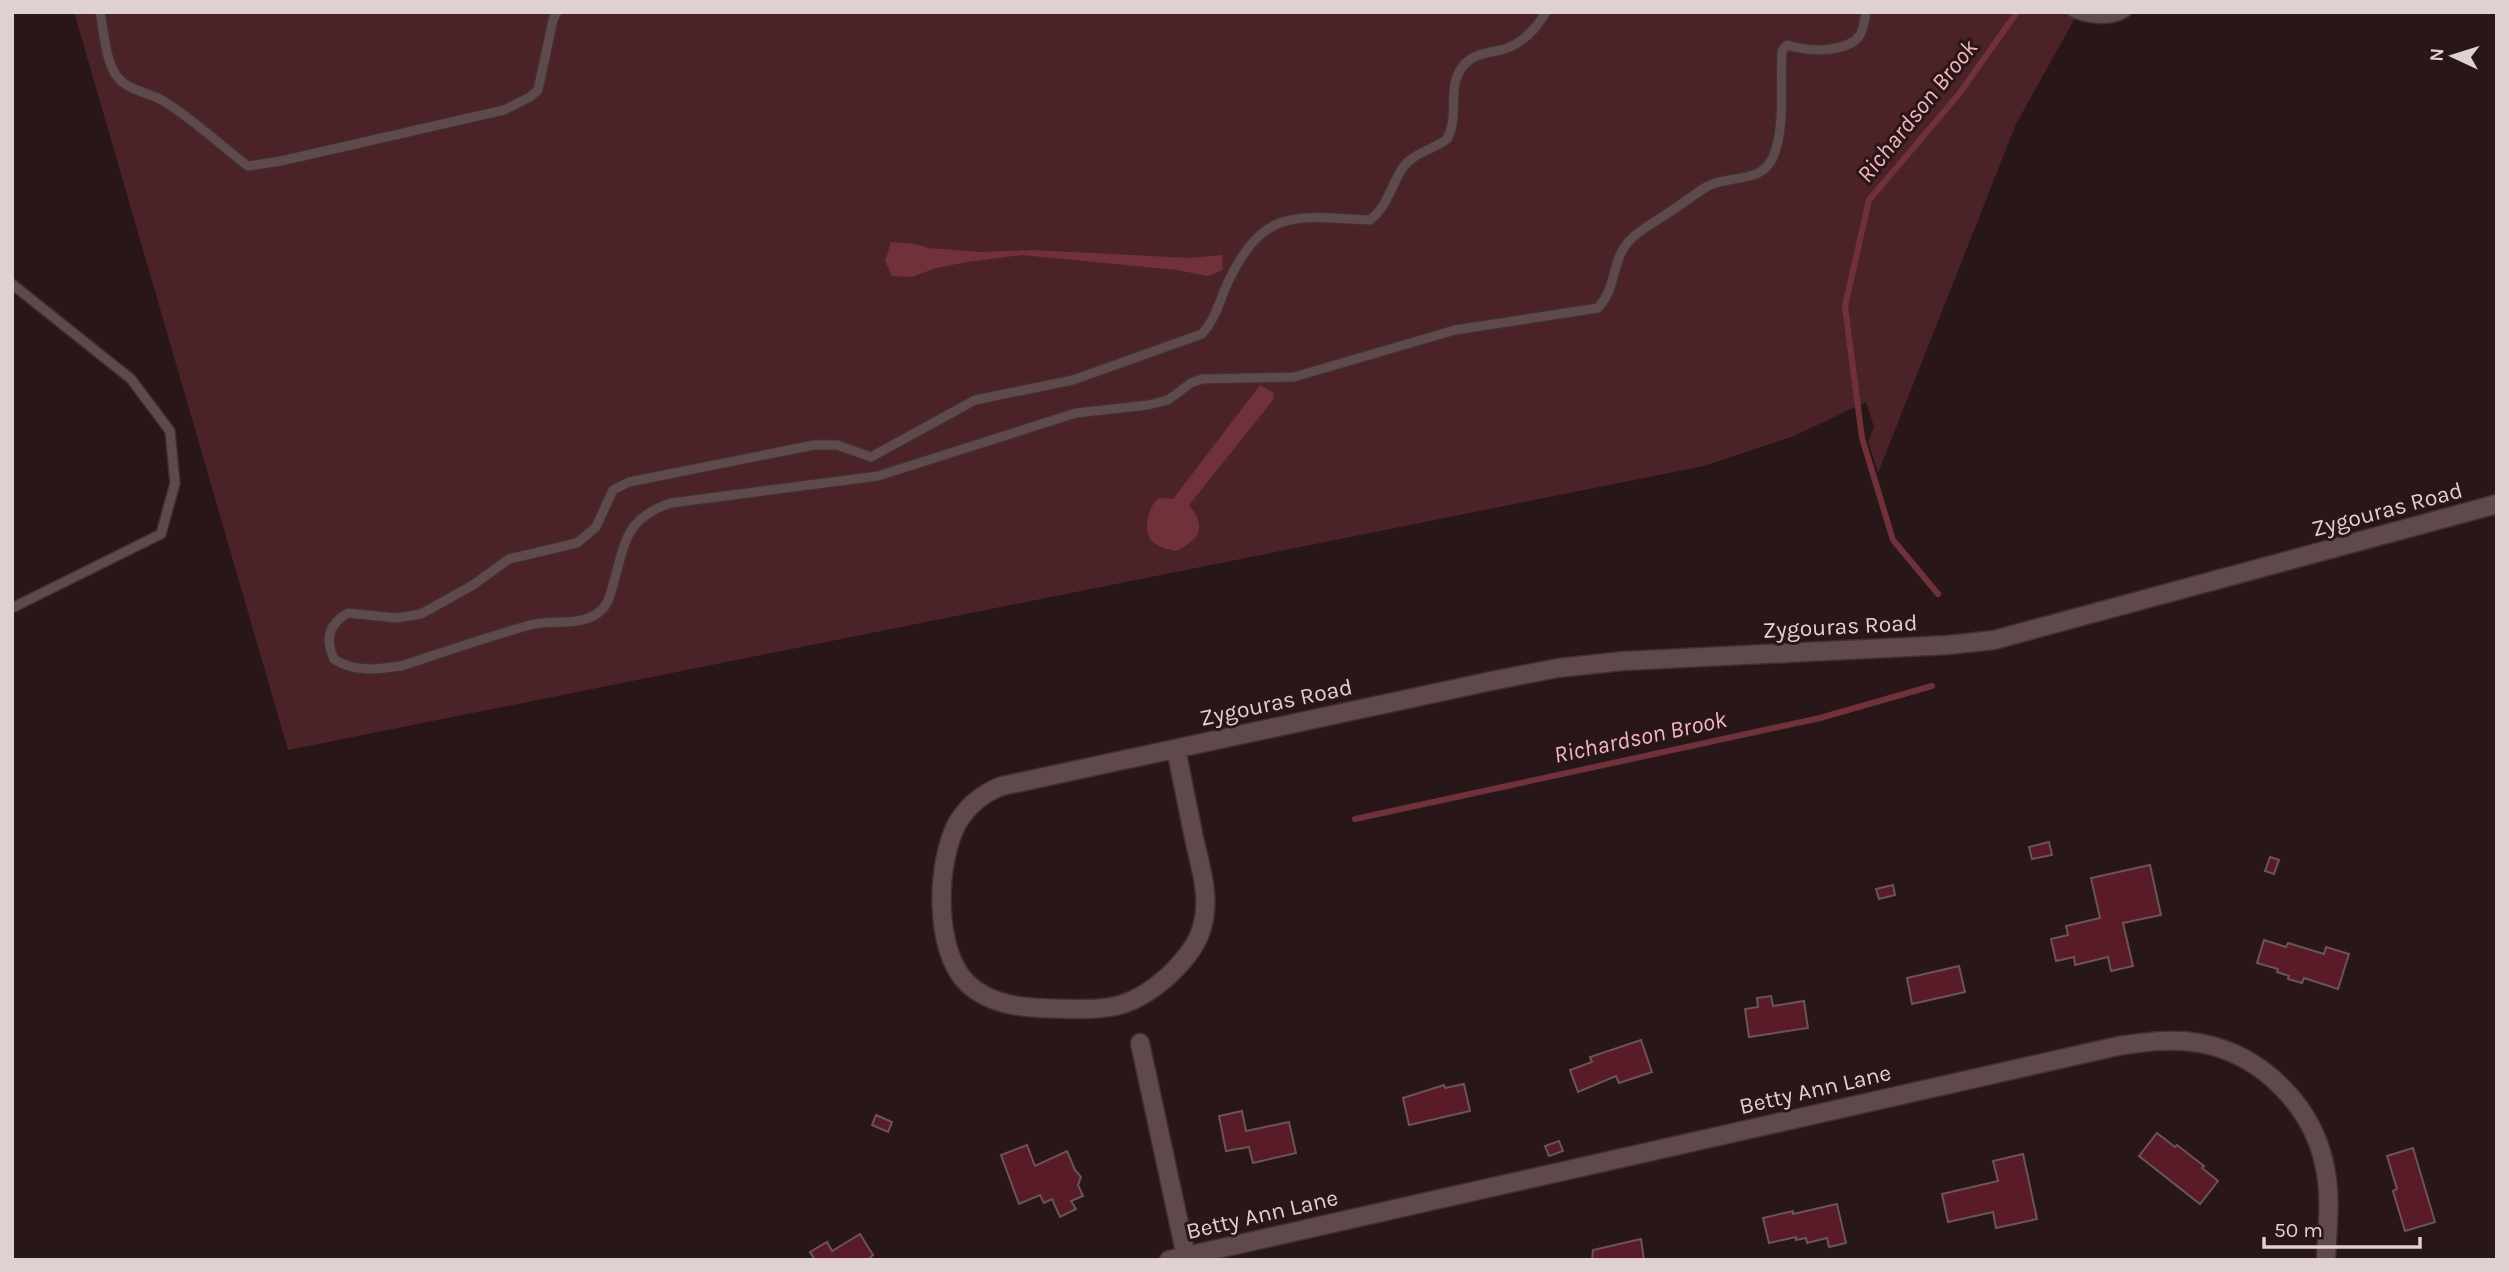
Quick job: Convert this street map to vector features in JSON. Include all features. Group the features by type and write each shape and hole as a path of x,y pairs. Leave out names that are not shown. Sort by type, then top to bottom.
{"street":[{"name":"Zygouras Road","path":"1176,749 1206,903 1202,929 1183,960 1157,986 1140,997 1122,1006 1105,1009 1023,1007 990,999 968,984 947,949 942,898 948,845 959,821 973,802 1002,786 1496,680 1591,664 1948,645 1994,640 2497,504"},
{"name":"Betty Ann Lane","path":"1177,1258 2118,1046 2173,1040 2213,1046 2251,1062 2273,1078 2293,1098 2308,1121 2319,1146 2326,1173 2329,1200 2326,1260"},
{"path":"1140,1042 1177,1258"}],"lane":[{"path":"100,12 108,56 115,74 124,85 150,93 178,110 248,166 281,162 504,110 538,90 557,12"},
{"path":"1546,12 1537,28 1527,37 1499,51 1479,55 1462,67 1456,76 1454,120 1447,139 1409,161 1401,169 1379,214 1370,220 1309,216 1294,218 1265,231 1236,267 1214,320 1202,334 1073,380 975,400 871,457 837,445 814,445 629,482 613,491 596,527 577,543 509,559 473,585 421,614 408,618 348,613 342,616 332,625 330,632 330,650 334,659 354,669 401,666 532,625 588,619 601,611 609,601 625,545 639,517 671,503 878,476 1076,413 1148,405 1168,400 1191,383 1202,379 1294,377 1455,330 1598,308 1611,289 1617,260 1623,247 1634,236 1710,185 1750,177 1762,172 1770,163 1776,152 1782,51 1787,45 1808,50 1827,49 1853,42 1863,30 1866,12"},
{"path":"2072,12 2084,18 2118,17 2126,12"},
{"path":"12,284 131,379 170,431 175,483 161,534 12,608"}],"shaded area":[{"path":"74,12 2082,12 2074,20 2016,124 1878,473 1868,442 1874,427 1866,402 1794,436 1704,466 288,750"},
{"path":"891,242 981,252 1032,250 1190,258 1222,255 1223,270 1208,276 1177,270 1022,255 936,268 912,277 892,276 885,261"},
{"path":"1260,385 1274,393 1273,400 1189,505 1198,520 1199,527 1195,538 1175,551 1156,544 1147,531 1153,504 1159,498 1173,499"}],"building":[{"path":"2049,842 2052,855 2032,859 2029,847"},
{"path":"2270,857 2279,860 2274,874 2265,871"},
{"path":"2150,865 2161,915 2123,923 2133,966 2111,971 2108,957 2075,965 2074,957 2056,961 2051,939 2068,935 2066,926 2100,918 2091,878"},
{"path":"1893,885 1895,895 1879,899 1876,889"},
{"path":"2264,940 2286,947 2288,943 2324,954 2326,947 2349,954 2338,989 2304,978 2302,983 2288,979 2289,976 2277,972 2278,969 2257,963"},
{"path":"1959,966 1965,992 1912,1004 1907,978"},
{"path":"1771,996 1773,1006 1804,1001 1808,1028 1749,1037 1745,1009 1758,1007 1757,998"},
{"path":"1641,1040 1652,1072 1619,1083 1616,1076 1578,1092 1570,1070 1592,1062 1590,1057"},
{"path":"1464,1084 1470,1111 1409,1125 1403,1098 1444,1085 1445,1088"},
{"path":"1242,1111 1246,1131 1289,1122 1296,1153 1253,1163 1249,1147 1226,1151 1219,1116"},
{"path":"876,1115 892,1122 888,1132 872,1125"},
{"path":"2157,1133 2204,1166 2202,1168 2218,1181 2200,1204 2139,1156"},
{"path":"1559,1141 1563,1151 1549,1156 1545,1146"},
{"path":"1027,1145 1035,1166 1067,1151 1081,1177 1078,1185 1083,1196 1071,1201 1076,1209 1060,1217 1052,1199 1044,1203 1040,1195 1019,1204 1001,1155"},
{"path":"2413,1148 2435,1222 2405,1231 2393,1191 2397,1189 2387,1156"},
{"path":"2023,1154 2037,1219 1996,1228 1993,1212 1948,1222 1942,1194 1998,1181 1993,1161"},
{"path":"1837,1204 1846,1243 1829,1247 1827,1238 1807,1243 1806,1238 1796,1240 1796,1237 1769,1243 1763,1218"},
{"path":"860,1234 873,1255 867,1260 815,1260 810,1252 827,1242 832,1251"},
{"path":"1641,1239 1644,1260 1592,1260 1593,1250"}],"waterway":[{"name":"Richardson Brook","path":"1938,594 1893,540 1862,438 1845,306 1869,200 1959,94 2017,12"},
{"name":"Richardson Brook","path":"1355,819 1820,718 1932,686"}]}
